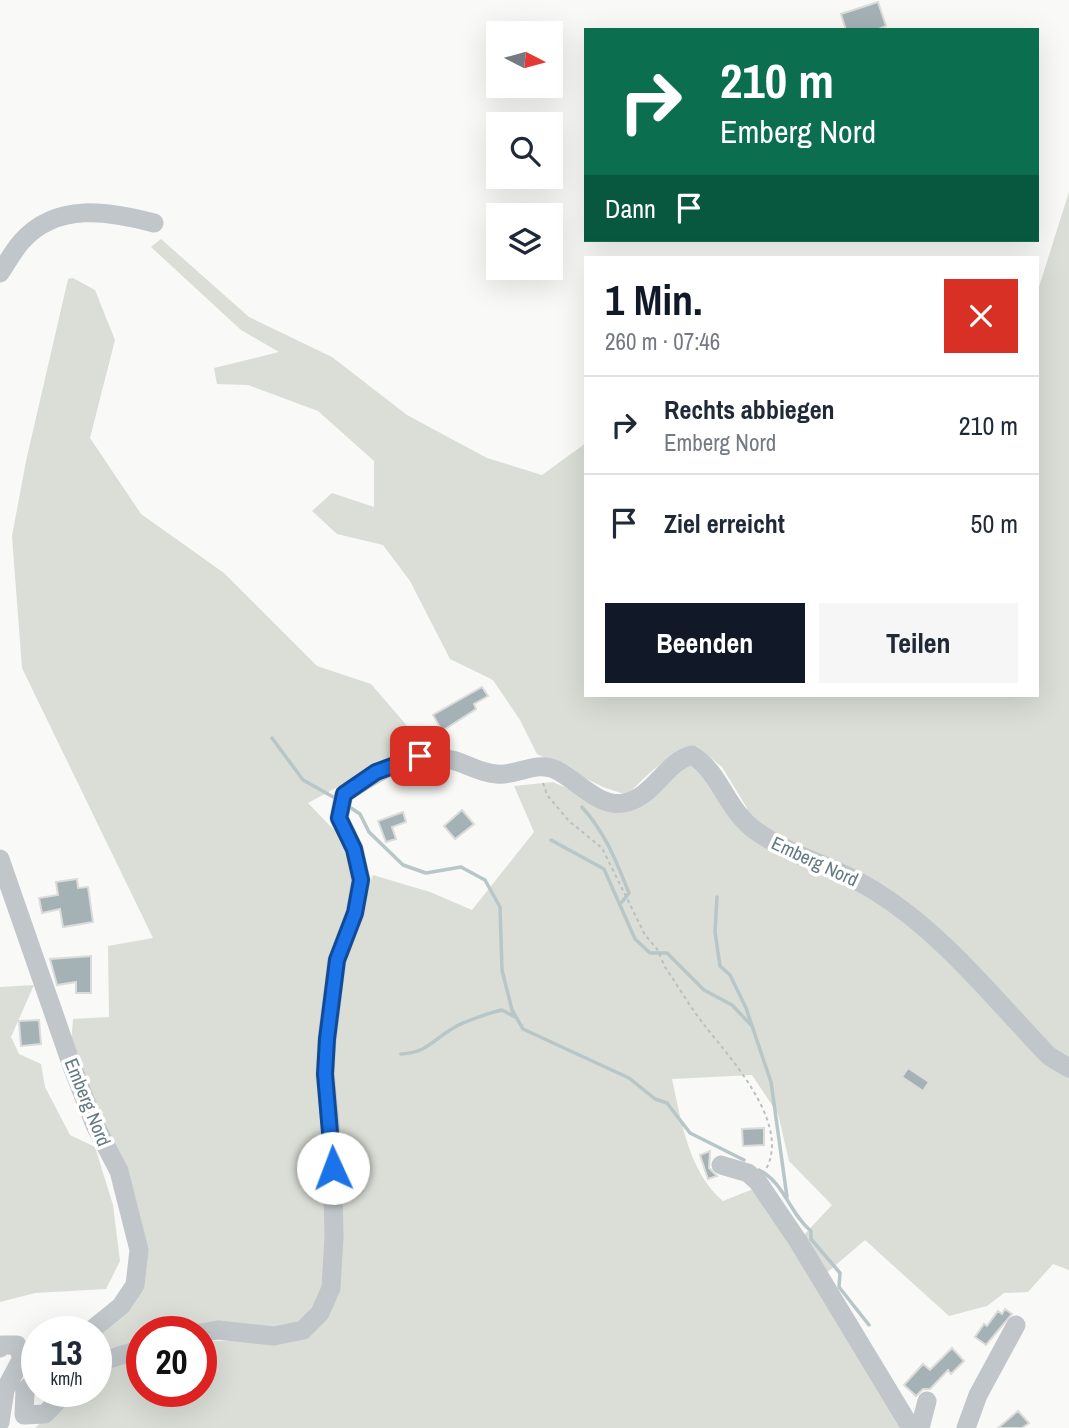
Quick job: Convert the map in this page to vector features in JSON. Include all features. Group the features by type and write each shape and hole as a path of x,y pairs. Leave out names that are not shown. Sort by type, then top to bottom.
{"street":[{"path":"0,273 23,240 48,223 83,211 111,212 154,223"},
{"name":"Emberg Nord","path":"217,1330 274,1336 303,1330 320,1313 331,1288 334,1237 332,1144 325,1074 327,1039 337,960 355,913 361,880 354,849 339,818 344,794 376,772 420,756 453,760 477,772 500,775 534,768 552,768 611,804 627,803 644,793 678,759 692,755 708,765 733,809 753,829 788,850 857,880 920,922 1049,1056 1069,1068"},
{"name":"Emberg Nord","path":"0,859 73,1069 95,1125 119,1171 139,1250 135,1285 121,1306 109,1316"},
{"path":"721,1165 748,1172 758,1182 798,1241 911,1428"},
{"path":"966,1428 978,1395 1016,1325"},
{"path":"0,1348 2,1345 17,1345 22,1358 5,1390 0,1425"},
{"path":"920,1428 926,1401"},
{"path":"24,1407 24,1415 33,1422 52,1407"}],"path":[{"path":"534,768 547,795 586,837 602,848 645,934 703,1024 750,1083 771,1131 772,1159 765,1171"}],"shaded area":[{"path":"1069,192 1069,1062 1061,1060 932,925 744,817 747,808 722,767 696,746 667,759 627,795 603,787 537,754 520,720 493,680 450,659 410,581 383,545 337,534 312,511 332,493 374,507 374,461 318,411 248,385 217,384 214,368 279,352 241,330 151,247 161,239 249,317 332,357 407,415 487,458 542,475 584,444 584,697 1039,697 1039,287"},
{"path":"73,278 95,290 115,340 90,438 141,514 224,573 317,666 371,684 421,742 308,803 334,830 358,879 324,1099 326,1292 314,1309 301,1320 271,1329 217,1326 217,1316 126,1316 126,1350 112,1354 112,1316 107,1316 144,1265 71,1045 73,1019 109,1017 108,946 153,938 22,668 12,536 26,461 68,279"},
{"path":"693,765 718,795 902,916 1069,1074 1069,1270 1053,1264 1028,1292 1004,1293 987,1306 949,1316 865,1240 823,1276 800,1239 832,1205 789,1161 778,1114 752,1075 672,1079 688,1145 702,1176 723,1201 753,1189 909,1428 35,1428 57,1407 112,1407 112,1365 126,1361 126,1407 217,1407 217,1341 287,1340 334,1302 331,1053 347,947 373,875 430,892 472,910 534,832 514,786 553,782 618,811 678,767"},
{"path":"34,985 11,1037 19,1054 41,1064 45,1087 70,1135 95,1147 113,1205 120,1261 106,1289 35,1293 0,1302 0,987"}],"building":[{"path":"878,2 886,26 845,28 841,14"},
{"path":"482,687 488,696 474,704 476,709 442,731 433,715"},
{"path":"462,810 474,824 455,839 444,826"},
{"path":"403,812 406,822 392,827 396,839 386,842 378,821"},
{"path":"77,879 78,888 88,887 93,922 63,927 60,909 42,913 39,898 58,895 56,882"},
{"path":"91,956 91,993 76,993 76,982 57,985 50,959"},
{"path":"39,1020 41,1044 21,1046 19,1021"},
{"path":"908,1068 929,1082 923,1091 902,1077"},
{"path":"764,1128 764,1145 743,1146 742,1129"},
{"path":"710,1151 709,1168 717,1176 708,1179 700,1155"},
{"path":"1005,1309 1012,1314 986,1345 975,1337 984,1324 987,1326 998,1311 1002,1314"},
{"path":"952,1348 964,1361 951,1374 948,1370 930,1389 923,1389 916,1396 904,1385 923,1364 930,1370"},
{"path":"1018,1411 1029,1423 1022,1428 998,1428"}],"waterway":[{"path":"272,738 303,780 335,798"},
{"path":"348,806 360,814 369,832 403,865 426,873 461,867 485,880 500,907 502,970 512,1010 523,1029 629,1078 655,1099 667,1103 690,1133 744,1160"},
{"path":"582,807 604,838 629,893 621,903"},
{"path":"551,840 604,869 635,939 650,953 667,953 704,990 732,1005 752,1026"},
{"path":"717,897 715,932 720,966 730,975 746,1008 771,1082 787,1197"},
{"path":"401,1054 418,1051 459,1025 492,1013 502,1010 517,1018"},
{"path":"759,1170 775,1182 797,1216 811,1231 811,1239 840,1273 839,1287 869,1325"}],"route":[{"path":"333,1168 325,1074 327,1039 337,960 355,913 361,880 354,849 339,818 344,794 376,772 420,756"}]}
